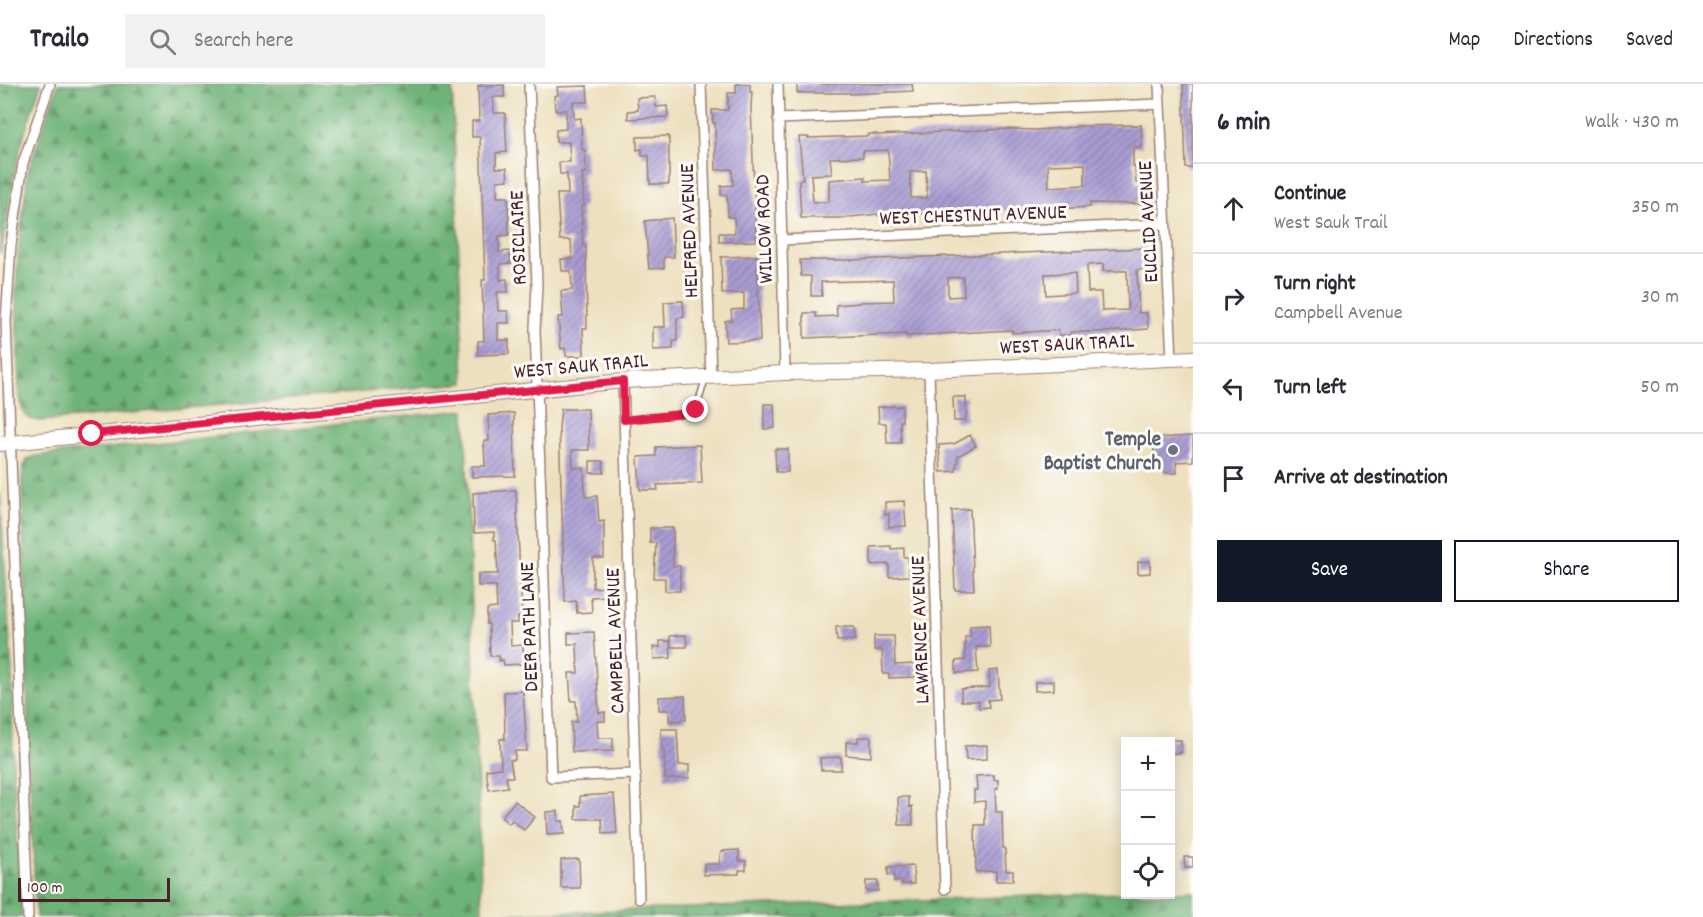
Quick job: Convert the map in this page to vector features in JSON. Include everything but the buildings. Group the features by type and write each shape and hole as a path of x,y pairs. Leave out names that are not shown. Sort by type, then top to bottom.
{"main road":[{"name":"WEST SAUK TRAIL","path":"5,443 623,381 1193,358"}],"street":[{"path":"28,917 5,443 6,322 10,244 23,163 50,84"},
{"name":"ROSICLAIRE","path":"529,84 537,284 535,330 537,390"},
{"name":"HELFRED AVENUE","path":"701,84 708,377"},
{"name":"WILLOW ROAD","path":"778,84 785,373"},
{"name":"EUCLID AVENUE","path":"1159,84 1172,359"},
{"path":"778,118 1160,104"},
{"name":"WEST CHESTNUT AVENUE","path":"782,240 1166,224"},
{"name":"LAWRENCE AVENUE","path":"929,370 945,889"},
{"name":"CAMPBELL AVENUE","path":"623,381 639,899"},
{"name":"DEER PATH LANE","path":"537,390 551,777 636,774"}],"lane":[{"path":"624,420 693,413 708,377"}],"green space":[{"path":"0,84 41,84 17,159 0,254"},
{"path":"58,84 452,84 464,383 41,421 30,419 23,413 19,392 16,293 18,253 28,172"},
{"path":"465,410 482,915 1121,893 1121,899 1175,899 1175,892 1193,891 1193,917 36,917 29,759 22,482 23,468 28,459 36,456"},
{"path":"0,492 12,674 13,772 22,917 0,917"}],"place":[{"name":"Temple Baptist Church","path":"1173,450"}],"route":[{"path":"92,434 623,381 624,420 693,413 696,410"}]}
